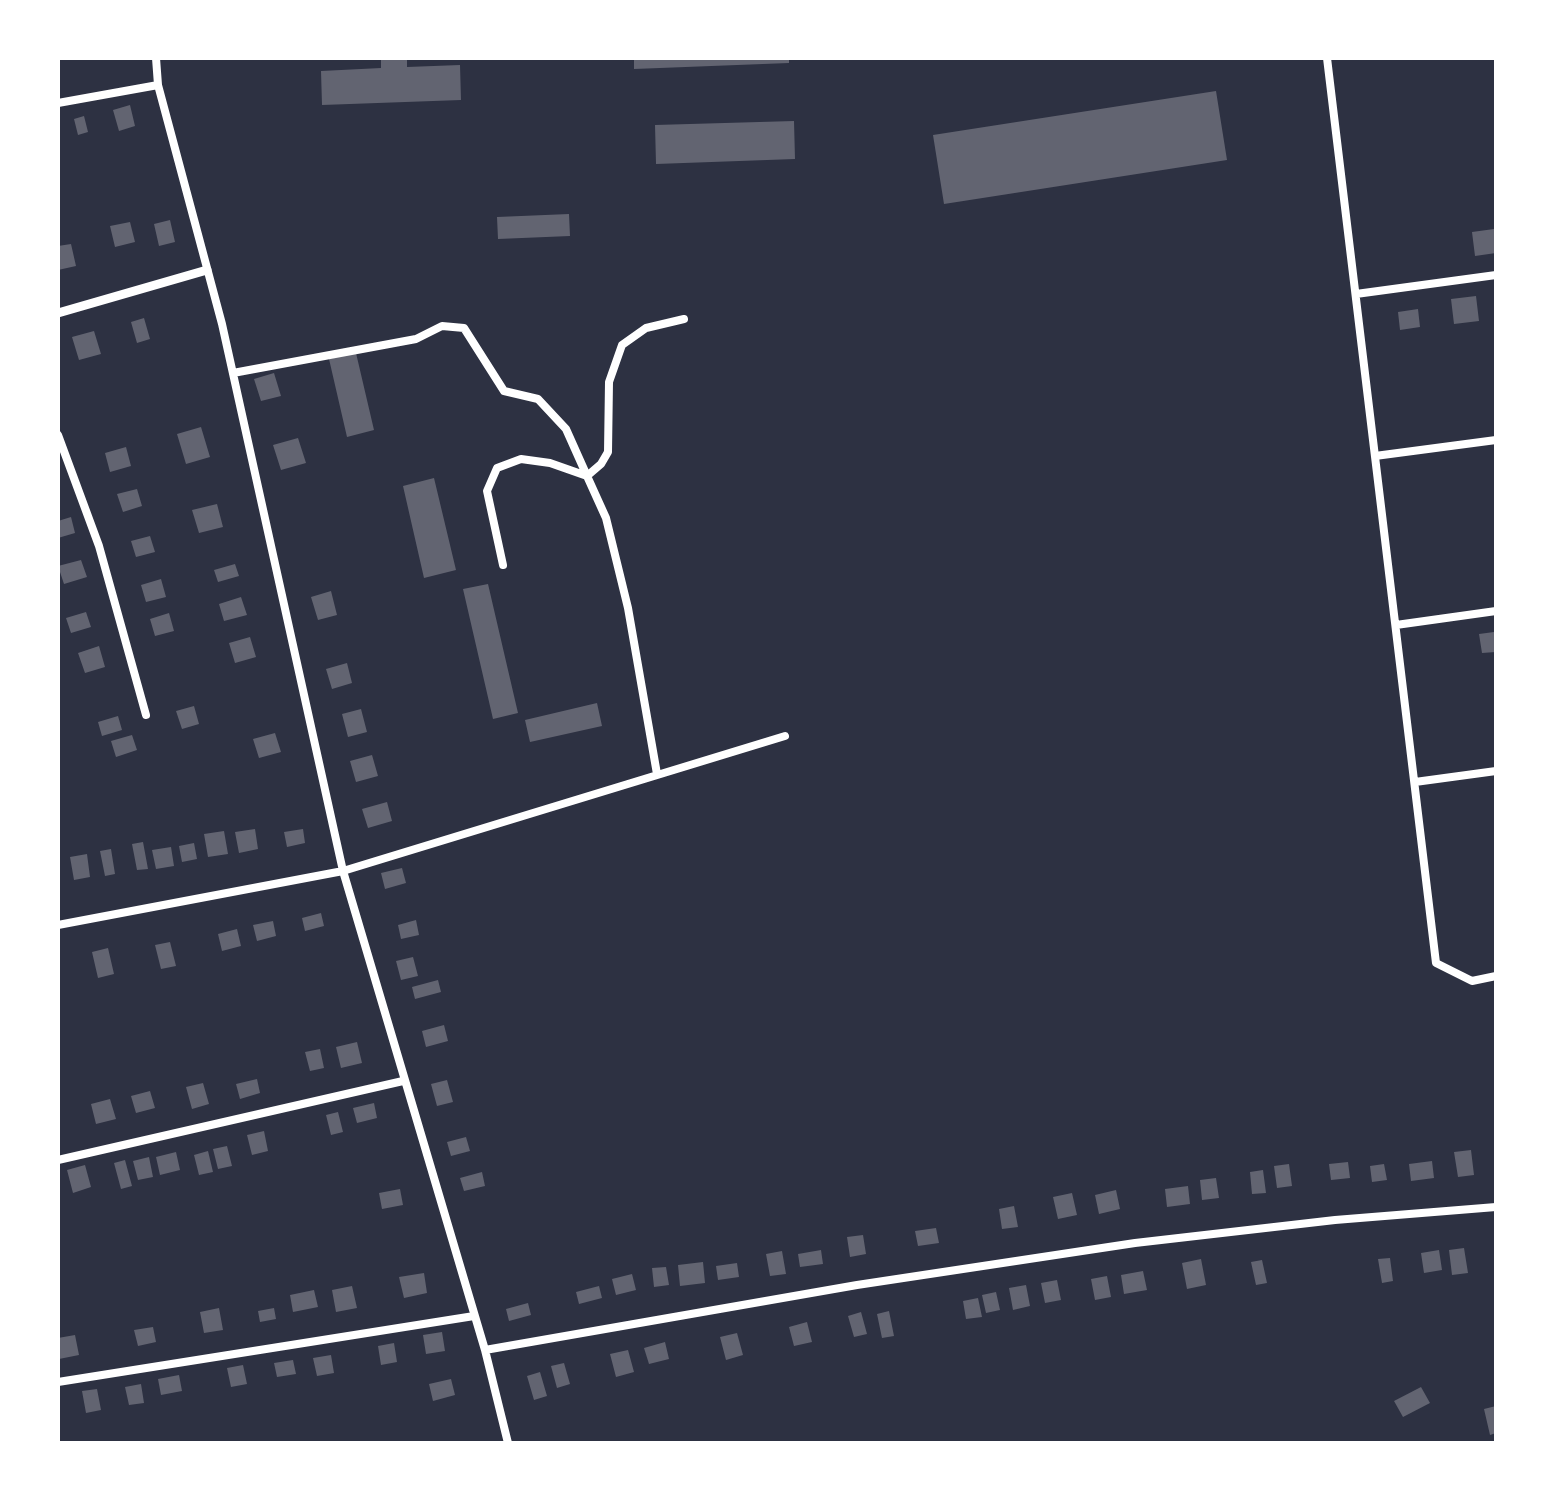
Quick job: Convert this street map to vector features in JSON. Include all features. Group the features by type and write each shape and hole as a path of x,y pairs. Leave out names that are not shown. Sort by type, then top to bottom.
{"street":[{"path":"156,58 158,85 222,324 343,871 485,1350 508,1443"},
{"path":"1327,58 1436,963 1472,981 1496,976"},
{"path":"58,103 158,85"},
{"path":"58,313 207,270"},
{"path":"1356,294 1496,275"},
{"path":"587,476 601,464 608,452 609,382 622,345 646,328 684,319"},
{"path":"233,373 416,339 442,326 464,328 504,391 538,399 566,429 606,518 628,608 657,774"},
{"path":"58,435 99,546 146,715"},
{"path":"1375,456 1496,440"},
{"path":"503,565 487,491 497,468 521,459 550,463 587,476"},
{"path":"1396,625 1496,611"},
{"path":"58,925 343,871 785,736"},
{"path":"1415,782 1496,771"},
{"path":"58,1160 403,1081"},
{"path":"485,1350 857,1285 1120,1245 1335,1220 1496,1207"},
{"path":"58,1382 474,1316"}],"building":[{"path":"381,58 407,58 407,67 460,65 461,100 322,105 321,71 381,68"},
{"path":"634,58 789,58 789,63 634,69"},
{"path":"1216,91 1227,160 944,204 933,135"},
{"path":"130,105 135,126 119,131 113,110"},
{"path":"84,116 88,132 78,135 74,119"},
{"path":"794,121 795,159 656,164 655,125"},
{"path":"569,214 570,236 498,239 497,217"},
{"path":"170,220 175,242 159,246 154,224"},
{"path":"130,222 135,242 115,247 110,226"},
{"path":"1494,229 1496,253 1475,256 1472,232"},
{"path":"71,244 76,266 58,270 58,246"},
{"path":"1476,296 1479,321 1454,324 1451,299"},
{"path":"1418,309 1420,327 1400,330 1398,312"},
{"path":"144,318 150,339 137,343 131,322"},
{"path":"94,331 101,354 79,360 72,337"},
{"path":"356,353 374,430 347,437 329,359"},
{"path":"274,373 281,396 261,401 254,379"},
{"path":"201,427 210,457 186,464 177,434"},
{"path":"298,438 306,463 281,470 273,445"},
{"path":"126,447 131,466 110,472 105,453"},
{"path":"434,478 456,570 424,578 403,486"},
{"path":"137,489 142,506 123,512 117,494"},
{"path":"217,504 223,527 199,533 192,510"},
{"path":"71,517 75,533 58,538 58,521"},
{"path":"150,536 155,552 136,557 131,541"},
{"path":"81,560 87,577 64,584 58,566"},
{"path":"235,564 239,576 218,582 214,570"},
{"path":"161,579 166,597 146,602 141,585"},
{"path":"488,584 518,713 493,719 463,589"},
{"path":"331,591 337,615 318,620 311,597"},
{"path":"241,597 247,615 224,621 219,604"},
{"path":"86,612 91,627 71,633 66,618"},
{"path":"169,613 174,631 155,636 150,619"},
{"path":"1494,632 1496,652 1482,653 1479,634"},
{"path":"250,637 256,657 235,663 229,643"},
{"path":"99,646 105,667 85,673 78,653"},
{"path":"347,663 352,683 332,689 326,669"},
{"path":"597,703 602,726 530,742 525,720"},
{"path":"194,706 199,724 182,729 176,711"},
{"path":"361,709 367,732 348,737 342,714"},
{"path":"118,716 122,730 102,736 98,722"},
{"path":"275,733 281,752 259,758 253,739"},
{"path":"132,735 137,750 116,757 111,741"},
{"path":"372,755 378,776 356,782 350,761"},
{"path":"387,802 392,821 368,828 362,809"},
{"path":"255,829 258,849 239,853 235,832"},
{"path":"303,829 305,843 287,847 284,832"},
{"path":"224,831 228,854 208,857 204,834"},
{"path":"143,842 148,869 137,870 132,844"},
{"path":"194,843 197,859 182,862 179,846"},
{"path":"171,847 174,866 156,869 152,850"},
{"path":"111,849 115,874 105,876 100,851"},
{"path":"87,854 90,877 74,880 70,857"},
{"path":"402,868 406,883 385,889 381,873"},
{"path":"321,913 324,926 305,931 302,918"},
{"path":"416,920 419,935 401,939 398,925"},
{"path":"273,921 276,936 257,941 253,925"},
{"path":"237,929 241,946 222,951 218,934"},
{"path":"170,942 176,966 161,969 155,945"},
{"path":"108,948 114,974 98,978 92,952"},
{"path":"413,957 418,976 401,980 396,961"},
{"path":"438,980 441,992 415,999 412,987"},
{"path":"444,1025 448,1041 426,1047 422,1031"},
{"path":"357,1042 362,1063 341,1068 336,1047"},
{"path":"320,1049 324,1068 310,1071 305,1052"},
{"path":"257,1079 260,1093 240,1099 236,1084"},
{"path":"447,1080 453,1102 437,1106 431,1084"},
{"path":"203,1083 209,1104 192,1109 186,1087"},
{"path":"150,1091 155,1108 136,1113 131,1096"},
{"path":"110,1099 116,1119 96,1124 91,1104"},
{"path":"374,1103 377,1118 357,1123 353,1108"},
{"path":"338,1112 343,1132 331,1135 326,1115"},
{"path":"264,1131 268,1151 252,1155 247,1135"},
{"path":"466,1137 470,1151 451,1156 447,1142"},
{"path":"227,1146 232,1166 218,1169 213,1149"},
{"path":"1471,1150 1474,1175 1458,1177 1454,1152"},
{"path":"208,1151 213,1172 199,1175 194,1155"},
{"path":"176,1152 180,1170 160,1175 156,1157"},
{"path":"149,1157 153,1177 138,1180 133,1161"},
{"path":"125,1160 132,1186 121,1189 114,1163"},
{"path":"1432,1161 1434,1178 1411,1181 1409,1164"},
{"path":"1348,1162 1350,1178 1331,1180 1329,1164"},
{"path":"1289,1164 1292,1186 1277,1188 1274,1166"},
{"path":"1384,1164 1387,1180 1372,1182 1370,1166"},
{"path":"85,1165 91,1187 73,1193 67,1170"},
{"path":"1263,1170 1266,1193 1252,1194 1250,1172"},
{"path":"482,1172 485,1186 464,1191 460,1178"},
{"path":"1216,1178 1219,1198 1202,1200 1200,1180"},
{"path":"1188,1186 1190,1204 1167,1207 1165,1189"},
{"path":"400,1189 403,1205 382,1209 379,1193"},
{"path":"1116,1190 1120,1209 1099,1214 1095,1195"},
{"path":"1072,1193 1077,1215 1058,1219 1053,1197"},
{"path":"1014,1206 1018,1227 1002,1229 999,1209"},
{"path":"936,1228 939,1243 918,1246 915,1231"},
{"path":"863,1235 866,1254 850,1257 847,1237"},
{"path":"1464,1248 1468,1273 1452,1275 1449,1250"},
{"path":"821,1250 823,1264 800,1267 798,1254"},
{"path":"1439,1250 1442,1270 1424,1273 1421,1253"},
{"path":"782,1251 786,1274 770,1276 766,1254"},
{"path":"1390,1258 1393,1281 1382,1283 1378,1259"},
{"path":"1201,1259 1206,1285 1187,1289 1182,1263"},
{"path":"1262,1260 1267,1283 1256,1285 1251,1262"},
{"path":"703,1262 705,1283 680,1286 678,1265"},
{"path":"737,1263 739,1277 718,1280 716,1266"},
{"path":"666,1267 669,1285 654,1287 652,1268"},
{"path":"1143,1271 1147,1290 1124,1294 1121,1275"},
{"path":"424,1273 427,1293 404,1298 399,1277"},
{"path":"632,1274 636,1290 616,1295 612,1279"},
{"path":"1107,1276 1111,1297 1095,1300 1091,1279"},
{"path":"1057,1280 1061,1300 1045,1303 1041,1283"},
{"path":"1026,1285 1030,1306 1013,1310 1009,1288"},
{"path":"352,1286 357,1308 336,1312 332,1290"},
{"path":"599,1286 602,1298 579,1304 576,1292"},
{"path":"314,1290 318,1307 293,1312 290,1295"},
{"path":"996,1292 1000,1310 986,1313 982,1295"},
{"path":"978,1298 982,1317 966,1319 963,1301"},
{"path":"528,1303 531,1315 509,1321 506,1309"},
{"path":"219,1308 223,1330 204,1333 200,1312"},
{"path":"274,1308 276,1319 260,1322 258,1311"},
{"path":"889,1311 894,1336 882,1338 877,1314"},
{"path":"861,1312 867,1334 854,1337 848,1316"},
{"path":"807,1322 812,1342 794,1346 789,1327"},
{"path":"153,1327 156,1342 138,1346 134,1330"},
{"path":"442,1332 445,1351 426,1354 423,1335"},
{"path":"737,1333 743,1355 726,1360 720,1337"},
{"path":"75,1335 79,1355 59,1359 58,1338"},
{"path":"665,1342 669,1359 649,1364 644,1348"},
{"path":"394,1343 397,1362 381,1365 378,1346"},
{"path":"628,1350 634,1372 616,1377 610,1354"},
{"path":"331,1355 334,1373 317,1376 313,1358"},
{"path":"293,1360 296,1374 277,1377 274,1363"},
{"path":"564,1363 570,1384 557,1388 551,1366"},
{"path":"243,1365 247,1384 231,1387 227,1368"},
{"path":"540,1372 547,1396 534,1400 527,1376"},
{"path":"179,1375 182,1391 161,1395 158,1379"},
{"path":"451,1379 455,1395 433,1401 429,1384"},
{"path":"141,1384 144,1403 129,1405 125,1387"},
{"path":"1421,1387 1430,1403 1403,1417 1394,1401"},
{"path":"97,1389 101,1410 86,1413 82,1391"},
{"path":"1496,1406 1496,1433 1490,1435 1484,1409"}]}
